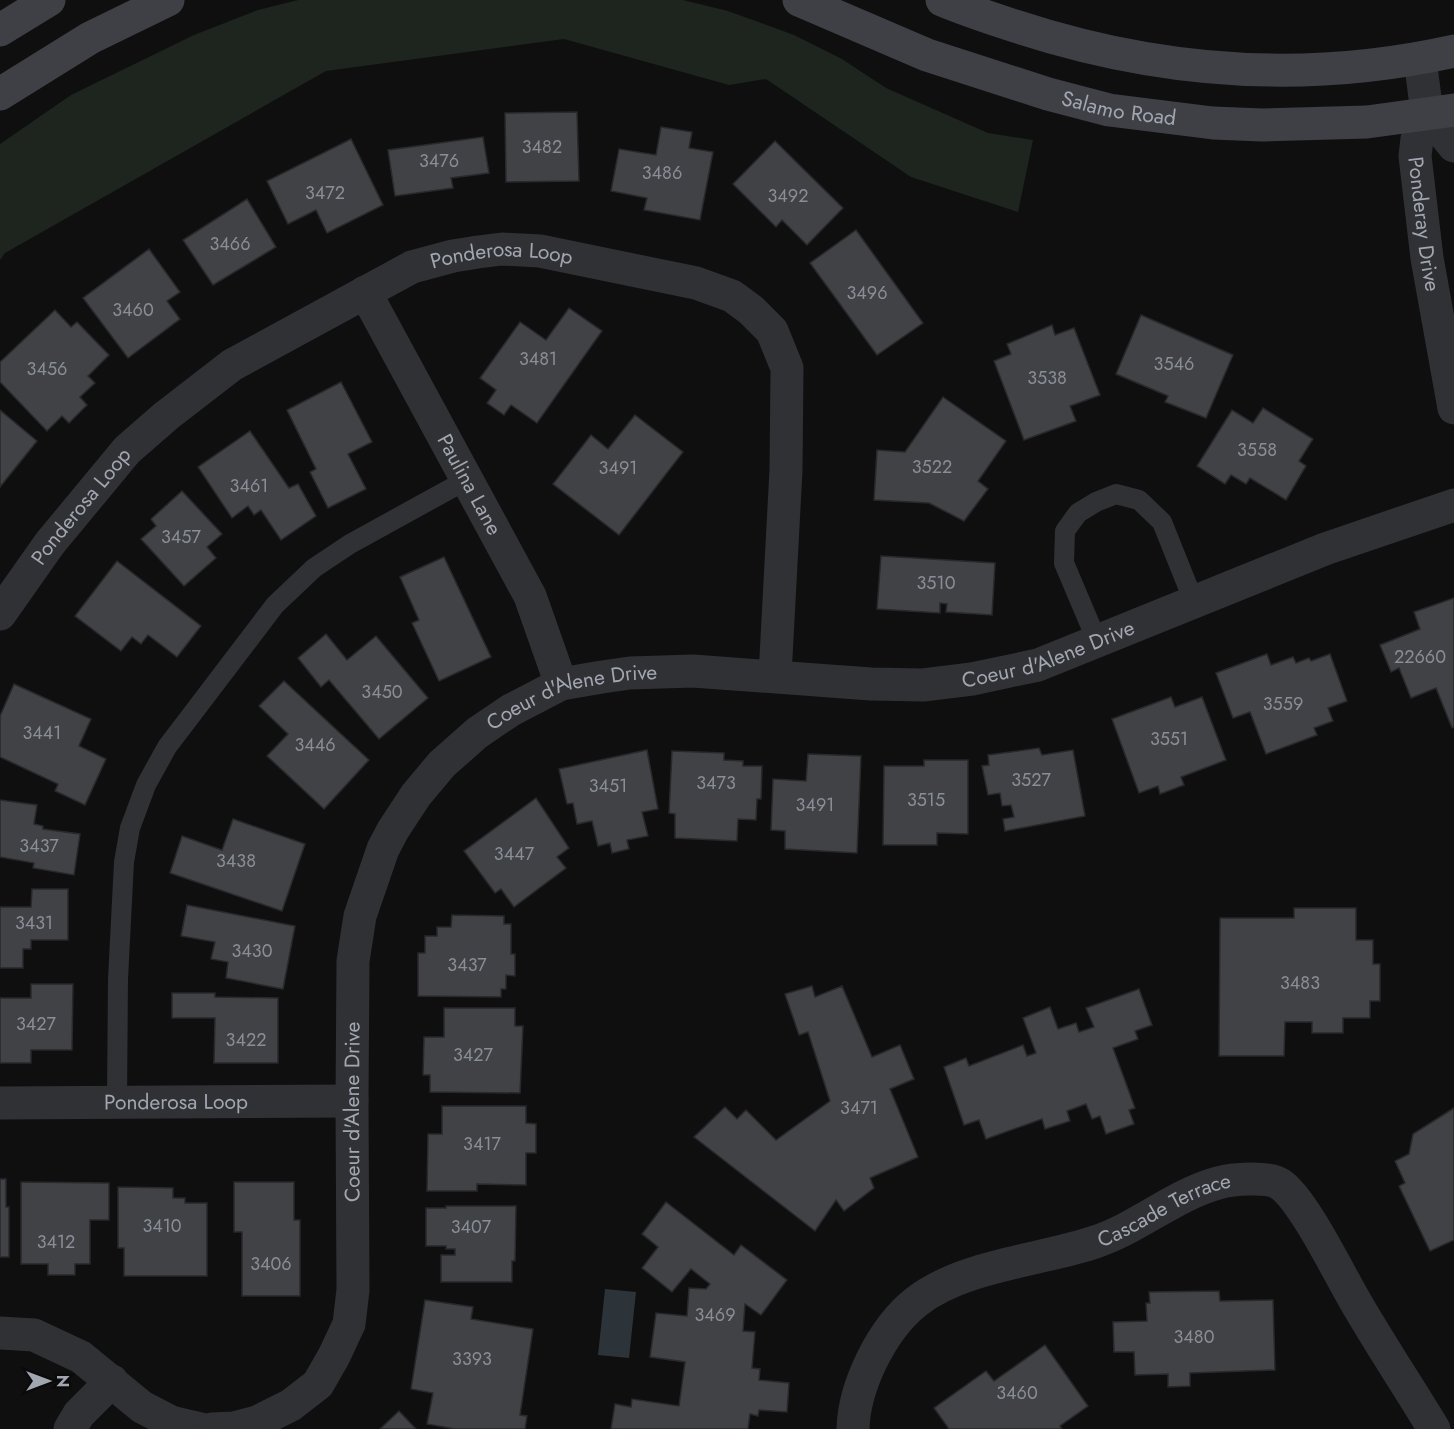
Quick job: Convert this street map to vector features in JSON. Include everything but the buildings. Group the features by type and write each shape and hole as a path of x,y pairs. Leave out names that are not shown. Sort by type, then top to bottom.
{"main road":[{"path":"0,30 49,0"},
{"path":"0,94 90,38 168,0"},
{"name":"Salamo Road","path":"800,0 927,55 1048,94 1109,110 1203,122 1262,125 1367,122 1440,111"},
{"path":"945,1 1074,44 1156,62 1216,68 1303,70 1346,68 1420,59 1454,51"}],"street":[{"name":"Ponderay Drive","path":"1420,59 1454,146"},
{"name":"Ponderay Drive","path":"1440,111 1417,139 1415,156 1427,258 1454,408"},
{"name":"Ponderosa Loop","path":"0,614 50,543 127,450 166,416 232,365 412,267 453,256 502,249 540,251 696,283 732,296 751,310 772,332 787,368 786,470 775,676"},
{"name":"Paulina Lane","path":"365,292 530,596 561,684"},
{"name":"Coeur d'Alene Drive","path":"212,1429 234,1428 257,1422 291,1405 318,1384 349,1324 353,1290 351,1101 353,961 360,916 382,849 416,795 442,764 477,733 511,710 561,684 630,674 682,672 922,685 972,679 1038,665 1325,549 1454,505"},
{"name":"Ponderosa Loop","path":"0,1103 351,1101"},
{"name":"Cascade Terrace","path":"853,1429 853,1416 867,1371 886,1335 915,1303 946,1284 986,1270 1097,1242 1216,1183 1244,1178 1279,1183 1300,1205 1358,1307 1434,1429"},
{"path":"0,1333 34,1335 81,1357 142,1407 171,1422 201,1429"},
{"path":"70,1429 79,1414 112,1381"}],"lane":[{"path":"117,1101 118,979 124,862 130,828 146,785 167,747 275,605 314,568 360,539 468,479"},
{"path":"1097,641 1064,562 1065,531 1078,513 1096,502 1116,494 1139,500 1162,522 1194,602"}],"shaded area":[{"path":"298,0 683,0 728,11 794,35 842,59 886,88 988,133 1033,140 1018,212 911,177 766,79 729,85 564,39 326,71 5,253 0,260 0,144 71,95 194,35 258,10"},
{"path":"605,1289 636,1292 629,1358 598,1355"}]}
